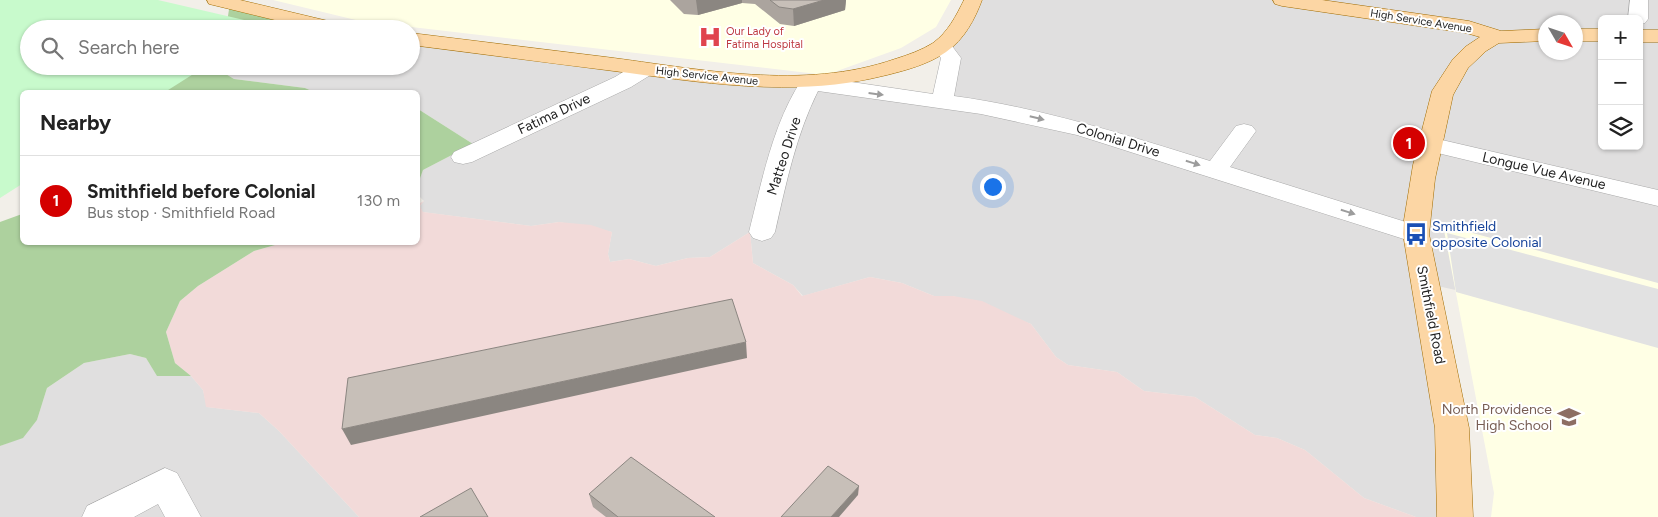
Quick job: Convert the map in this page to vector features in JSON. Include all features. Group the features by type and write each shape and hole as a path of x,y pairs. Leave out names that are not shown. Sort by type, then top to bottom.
{"main road":[{"path":"216,0 300,20"},
{"name":"High Service Avenue","path":"420,40 746,81 811,83 898,66 942,46 958,29 973,0"},
{"name":"High Service Avenue","path":"1282,0 1469,28 1500,37"},
{"name":"Smithfield Road","path":"1455,517 1452,428 1416,234 1418,203 1442,93 1452,74 1478,47 1486,42 1500,37 1538,35"},
{"path":"1583,35 1598,35"}],"street":[{"path":"1640,0 1641,15"},
{"path":"942,46 951,58 942,102"},
{"name":"Fatima Drive","path":"463,158 623,82 644,69"},
{"name":"Colonial Drive","path":"811,83 1031,116 1085,130 1216,170 1416,234"},
{"name":"Matteo Drive","path":"762,232 779,163 804,96 811,83"},
{"path":"1216,170 1244,132"},
{"name":"Longue Vue Avenue","path":"1430,144 1658,198"},
{"path":"100,517 166,483 183,517"}],"shaded area":[{"name":"Our Lady of Fatima Hospital","path":"273,0 951,0 936,27 901,48 826,75 420,28 420,20 356,20"},
{"path":"971,0 1658,0 1658,334 1428,284 1448,517 1416,517 1364,498 1305,450 1277,438 1255,435 1195,397 1144,391 1117,372 1068,365 1056,357 1031,324 953,296 934,296 902,283 870,277 803,296 793,285 753,263 750,232 710,257 688,258 656,266 629,259 610,262 608,254 612,232 559,222 531,226 422,212 420,206 424,201 420,197 420,178 423,170 473,144 420,110 420,90 310,90 234,79 227,75 420,75 420,41 936,99 949,40"},
{"path":"420,206 423,212 531,226 559,222 591,225 612,232 608,254 610,262 629,259 656,266 688,258 710,257 750,232 753,263 793,285 802,296 870,277 902,283 934,296 953,296 982,301 1031,324 1056,357 1068,365 1117,372 1144,391 1195,397 1255,435 1277,438 1305,450 1364,498 1416,517 359,517 279,431 259,413 206,407 203,390 191,376 175,363 166,332 180,301 198,286 254,251 275,245 420,245"},
{"name":"North Providence High School","path":"1443,225 1658,283 1658,517 1491,517 1494,493"},
{"path":"1447,233 1658,289 1658,348 1456,292"},
{"path":"130,354 146,358 157,375 191,376 203,390 207,407 259,413 279,431 359,517 0,517 0,446 23,437 37,420 47,388 84,363"}],"green space":[{"path":"0,0 20,20 20,75 227,75 234,79 310,90 22,90"},
{"path":"0,0 158,0 244,20 20,20 20,75 192,75 168,90 20,90 20,185 0,198"},
{"path":"230,3 293,19 291,20 227,20"},
{"path":"420,110 473,144 423,170 420,178"},
{"path":"20,215 20,245 275,245 254,251 198,286 180,301 166,332 175,363 191,376 157,376 146,358 130,354 84,363 47,388 37,420 23,438 0,446 0,222"}],"building":[{"path":"770,0 824,0 793,9 779,7"},
{"path":"732,299 746,342 342,429 348,378"},
{"path":"631,457 715,517 618,517 589,494"},
{"path":"828,466 859,486 831,517 781,517"},
{"path":"471,488 488,517 420,517"}],"place":[{"name":"Our Lady of Fatima Hospital","path":"710,37"},
{"name":"Smithfield before Colonial","path":"1409,143"},
{"name":"Smithfield opposite Colonial","path":"1416,234"},
{"name":"North Providence High School","path":"1569,417"}]}
